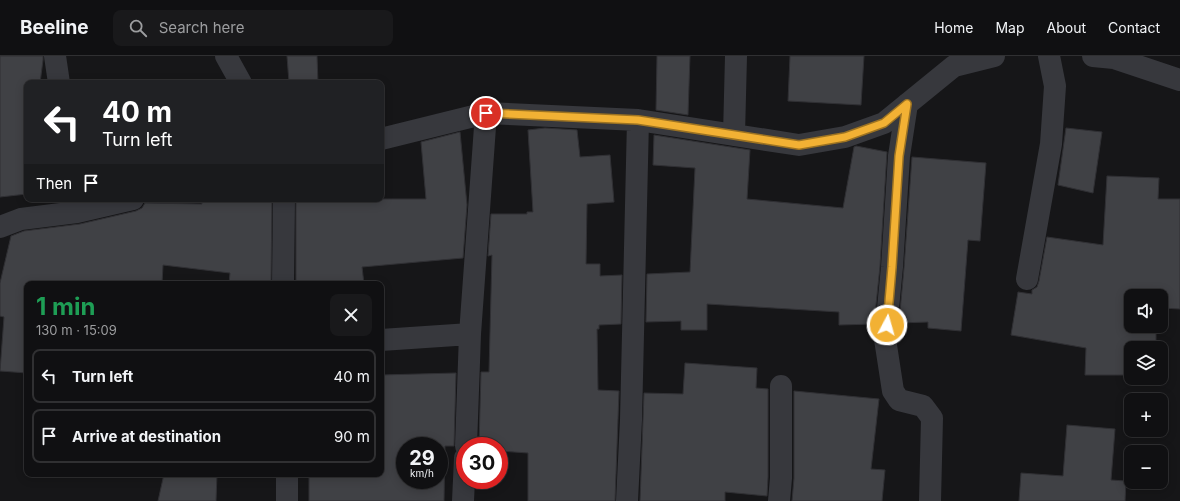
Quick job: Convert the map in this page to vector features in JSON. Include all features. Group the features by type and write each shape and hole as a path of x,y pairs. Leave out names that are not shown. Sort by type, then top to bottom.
{"street":[{"path":"55,56 59,80"},
{"path":"226,56 239,80"},
{"path":"734,135 736,56"},
{"path":"384,138 486,113 638,120 799,145 845,137 884,123 954,66 994,56"},
{"path":"1027,279 1051,144 1055,86 1049,56"},
{"path":"1107,57 1180,80"},
{"path":"907,104 899,156 892,267 885,340 893,391 899,400 923,406 932,418 930,501"},
{"path":"466,437 470,334 486,113"},
{"path":"627,501 631,420 638,120"},
{"path":"0,227 21,219 76,205 104,202"},
{"path":"283,281 284,202"},
{"path":"384,340 470,334"},
{"path":"779,501 781,386"},
{"path":"286,477 287,501"},
{"path":"463,501 464,489"}],"building":[{"path":"0,56 43,56 40,80 24,80 24,194 0,197"},
{"path":"287,56 317,56 318,80 289,80"},
{"path":"657,56 690,56 688,115 656,110"},
{"path":"790,56 864,56 861,105 788,101"},
{"path":"545,128 577,130 580,157 610,155 614,202 587,204 586,264 600,264 600,276 622,275 621,324 599,325 599,329 597,329 598,390 619,391 615,501 528,501 528,453 508,452 508,437 479,437 481,372 489,372 492,255 488,256 491,214 527,214 527,212 533,212 528,130"},
{"path":"1066,128 1102,132 1093,193 1058,185"},
{"path":"460,132 467,205 463,258 362,267 364,281 296,281 296,202 384,202 384,199 426,199 421,142"},
{"path":"654,135 750,150 747,199 843,208 854,147 856,146 887,152 880,266 874,324 839,325 839,312 707,304 707,330 681,330 681,321 646,322 647,274 690,272 695,168 653,165"},
{"path":"912,157 986,163 980,241 968,240 961,331 928,328 928,322 899,323"},
{"path":"1107,176 1159,178 1158,199 1180,199 1180,309 1168,308 1168,289 1124,289 1124,333 1156,333 1156,341 1124,341 1124,375 1085,375 1086,348 1011,335 1018,292 1032,294 1032,290 1037,287 1047,237 1103,245"},
{"path":"202,202 272,202 271,281 229,281 230,273 163,265 162,281 24,281 24,373 0,371 4,317 0,316 0,283 11,236 24,231 80,224 136,211 142,208 145,203 202,204"},
{"path":"685,363 757,368 756,388 768,389 767,496 725,492 725,501 640,501 644,393 683,394"},
{"path":"456,373 454,446 448,446 448,437 396,437 396,489 444,489 444,501 309,501 309,477 384,477 384,375"},
{"path":"794,391 879,399 871,469 885,470 882,501 792,501 794,478"},
{"path":"1067,425 1115,429 1111,480 1124,481 1125,501 1019,501 1021,473 1063,476"},
{"path":"163,477 217,477 216,501 158,501"}],"route":[{"path":"486,113 638,120 799,145 845,137 884,123 907,104 899,156 887,325"}]}
